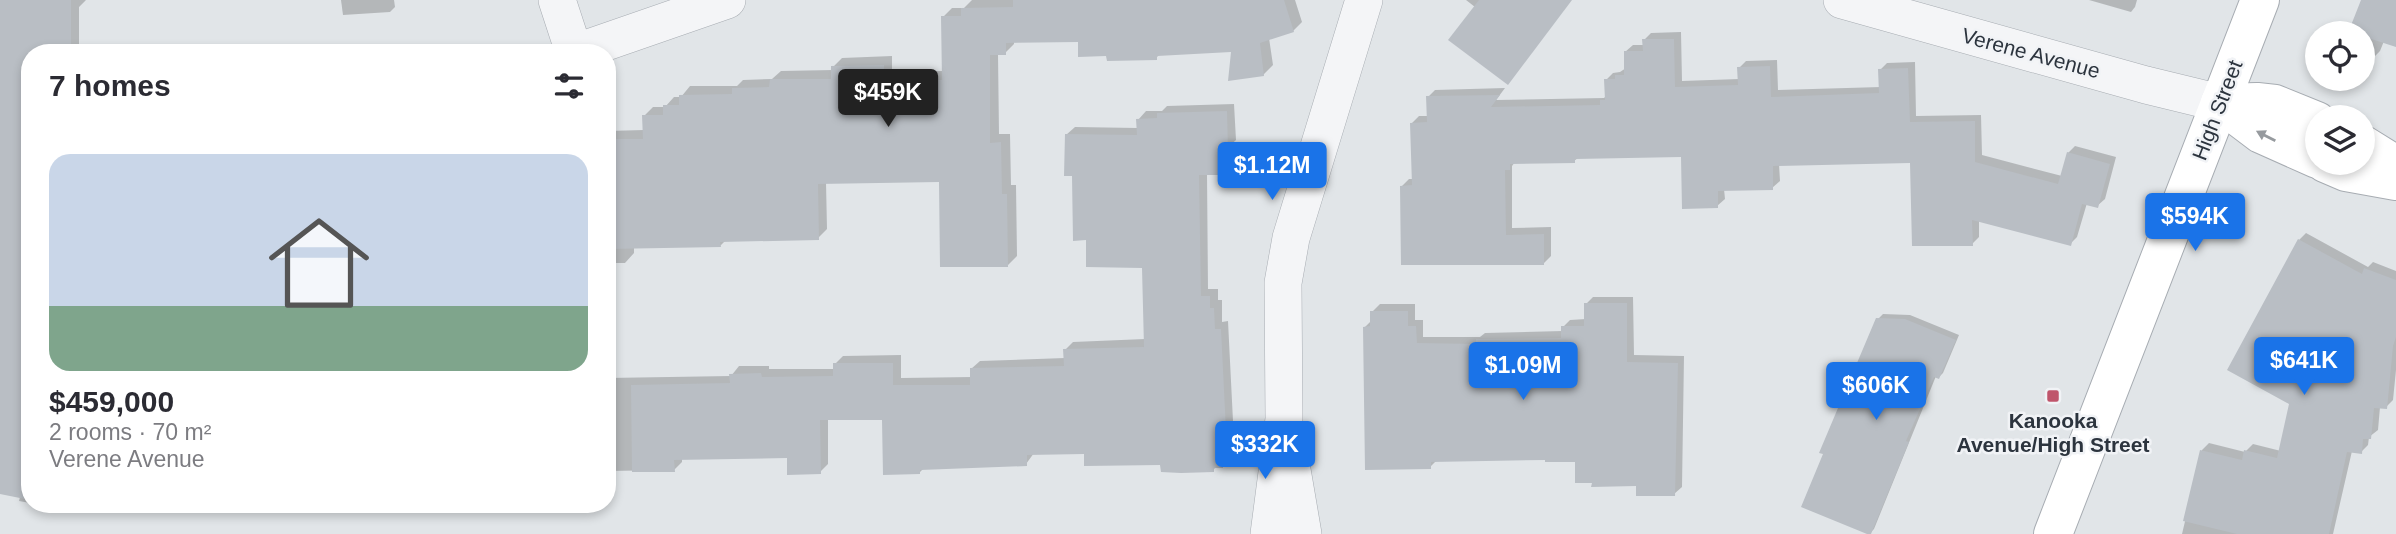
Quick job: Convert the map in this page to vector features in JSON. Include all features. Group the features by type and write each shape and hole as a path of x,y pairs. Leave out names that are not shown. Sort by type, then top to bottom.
{"main road":[{"name":"High Street","path":"2053,534 2260,0"},
{"path":"2220,103 2275,104 2305,116"},
{"path":"2220,103 2261,134 2305,154"},
{"path":"2375,152 2396,165"},
{"path":"2363,175 2396,181"}],"street":[{"path":"556,0 572,44"},
{"path":"598,44 727,0"},
{"path":"1303,534 1284,419 1282,305 1286,262 1364,0"},
{"name":"Verene Avenue","path":"1852,1 2220,103"},
{"path":"1269,534 1284,419"}],"building":[{"path":"0,0 71,0 71,44 21,44 21,498 0,494"},
{"path":"1013,0 1284,0 1294,32 1260,43 1264,76 1228,81 1231,52 1157,56 1157,60 1107,61 1106,56 1078,57 1078,42 1006,43 1006,55 990,55 990,143 1001,142 1002,194 1007,194 1008,267 940,267 939,182 818,184 819,240 720,242 721,247 616,249 616,139 643,139 642,115 663,115 663,105 679,105 679,95 732,94 732,88 769,87 770,79 831,79 831,66 884,65 884,80 942,80 941,16 961,16 961,8 1013,7"},
{"path":"1479,0 1572,0 1508,85 1448,40"},
{"path":"2361,0 2396,0 2396,47 2375,40 2375,21 2353,21"},
{"path":"1642,39 1674,39 1675,87 1738,85 1737,67 1770,66 1771,97 1879,93 1878,69 1908,68 1910,122 1975,121 1975,162 2058,184 2067,152 2110,164 2098,208 2082,204 2071,246 1972,220 1973,246 1912,246 1910,163 1773,166 1773,190 1718,191 1718,208 1682,209 1681,157 1575,159 1575,163 1510,164 1510,170 1505,170 1506,235 1544,234 1544,265 1401,265 1400,186 1412,185 1410,123 1427,122 1426,96 1500,95 1491,107 1600,105 1600,100 1605,100 1604,79 1615,79 1615,75 1624,75 1624,51 1643,51"},
{"path":"1227,111 1228,150 1220,150 1220,175 1199,175 1201,296 1210,296 1210,308 1214,308 1215,329 1221,329 1226,431 1222,431 1223,468 1214,468 1214,472 1161,472 1160,465 1084,466 1084,454 1027,455 1027,466 920,470 920,474 883,475 882,420 820,420 821,474 787,475 787,458 674,460 675,472 632,472 631,385 730,383 729,374 761,373 762,377 833,376 833,363 893,363 893,385 970,385 970,368 1064,366 1063,349 1144,347 1142,268 1086,267 1086,240 1073,241 1072,176 1064,176 1065,134 1137,135 1136,119 1157,118 1157,113"},
{"path":"2298,239 2362,274 2364,268 2396,280 2396,337 2387,409 2374,408 2371,439 2363,439 2362,454 2347,452 2329,534 2237,534 2183,521 2200,450 2242,460 2244,450 2277,458 2289,404 2227,370"},
{"path":"1584,303 1627,303 1627,362 1678,363 1675,496 1636,496 1636,486 1591,487 1592,483 1575,483 1575,462 1431,462 1431,469 1365,470 1363,327 1370,326 1370,311 1408,311 1408,326 1416,326 1417,343 1476,344 1476,339 1561,338 1561,326 1584,326"},
{"path":"1876,318 1905,319 1956,340 1939,379 1934,377 1906,441 1909,442 1871,534 1867,534 1801,507 1823,454 1819,453"}],"place":[{"name":"Kanooka Avenue/High Street","path":"2053,396"}]}
